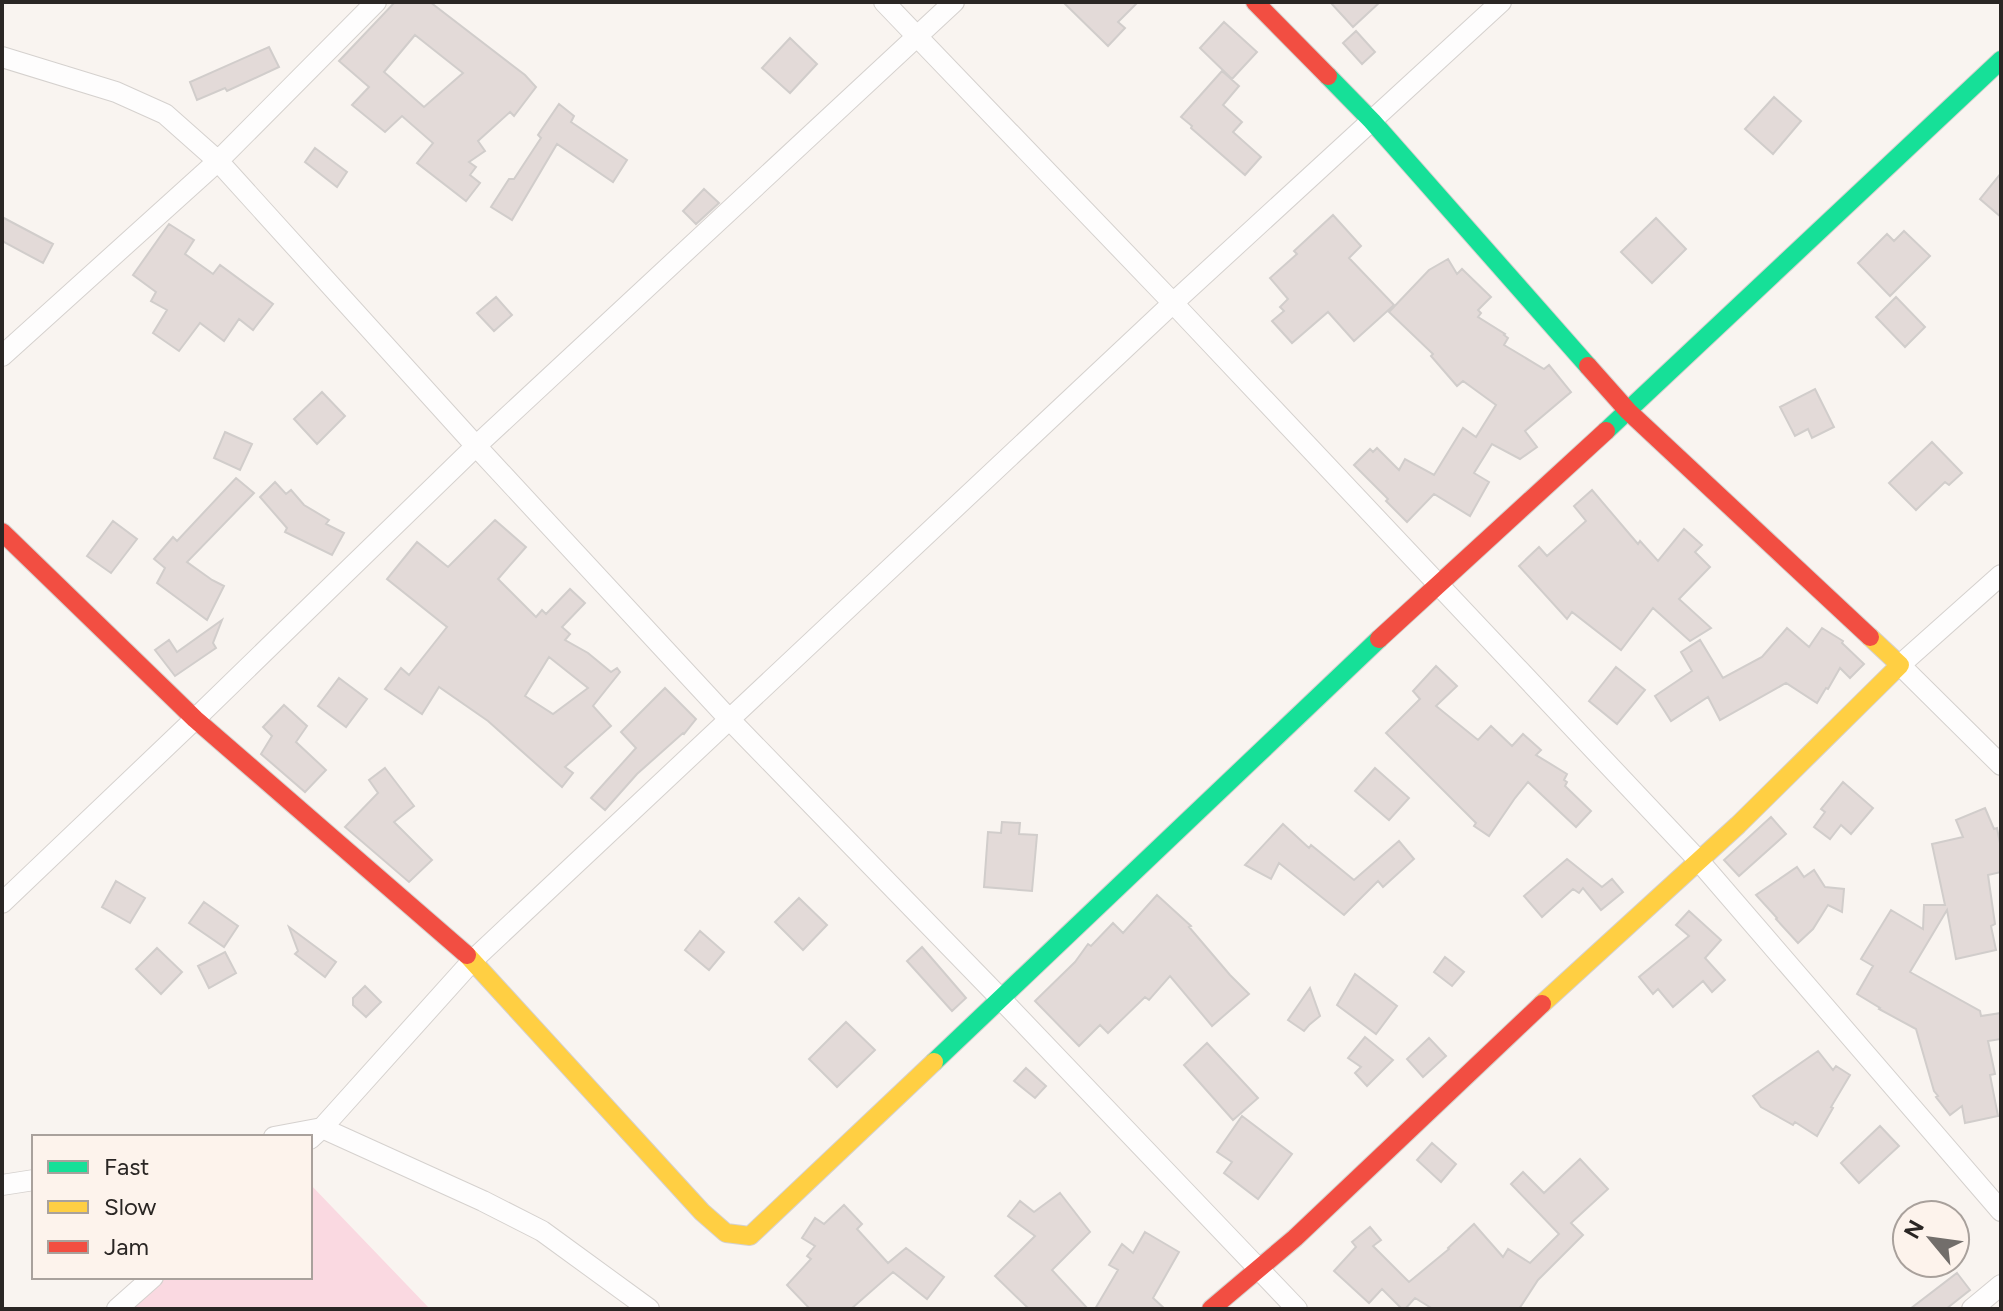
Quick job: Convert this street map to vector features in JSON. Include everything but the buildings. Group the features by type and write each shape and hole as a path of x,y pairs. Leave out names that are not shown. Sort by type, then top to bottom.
{"street":[{"path":"2,356 218,161 376,2"},
{"path":"884,2 1173,303 1699,861 2001,1211"},
{"path":"2,903 476,446 954,2"},
{"path":"1255,2 1372,121 1628,411 1900,665 2001,765"},
{"path":"649,1309 542,1231 483,1201 316,1134 473,960 1173,303 1501,2"},
{"path":"2,57 116,92 165,114 218,161 729,719 1297,1309"},
{"path":"2,532 195,719 473,960 702,1212 726,1233 750,1236 1437,584 1628,411 2001,60"},
{"path":"1211,1309 1295,1238 1569,979 1738,825 1900,665 2001,575"},
{"path":"2,1185 32,1180"},
{"path":"117,1309 151,1279"},
{"path":"1972,1309 2001,1285"}],"shaded area":[{"path":"312,1186 430,1309 132,1309 164,1279 312,1279"}],"traffic: fast":[{"path":"1606,431 2001,60"},
{"path":"1328,76 1372,121 1588,366"},
{"path":"934,1062 1379,639"}],"traffic: slow":[{"path":"1542,1004 1738,825 1900,665 1870,637"},
{"path":"467,955 702,1212 726,1233 750,1236 934,1062"}],"traffic: jam":[{"path":"1255,2 1328,76"},
{"path":"1588,366 1628,411 1870,637"},
{"path":"1379,639 1606,431"},
{"path":"2,532 195,719 467,955"},
{"path":"1211,1309 1295,1238 1542,1004"}]}
